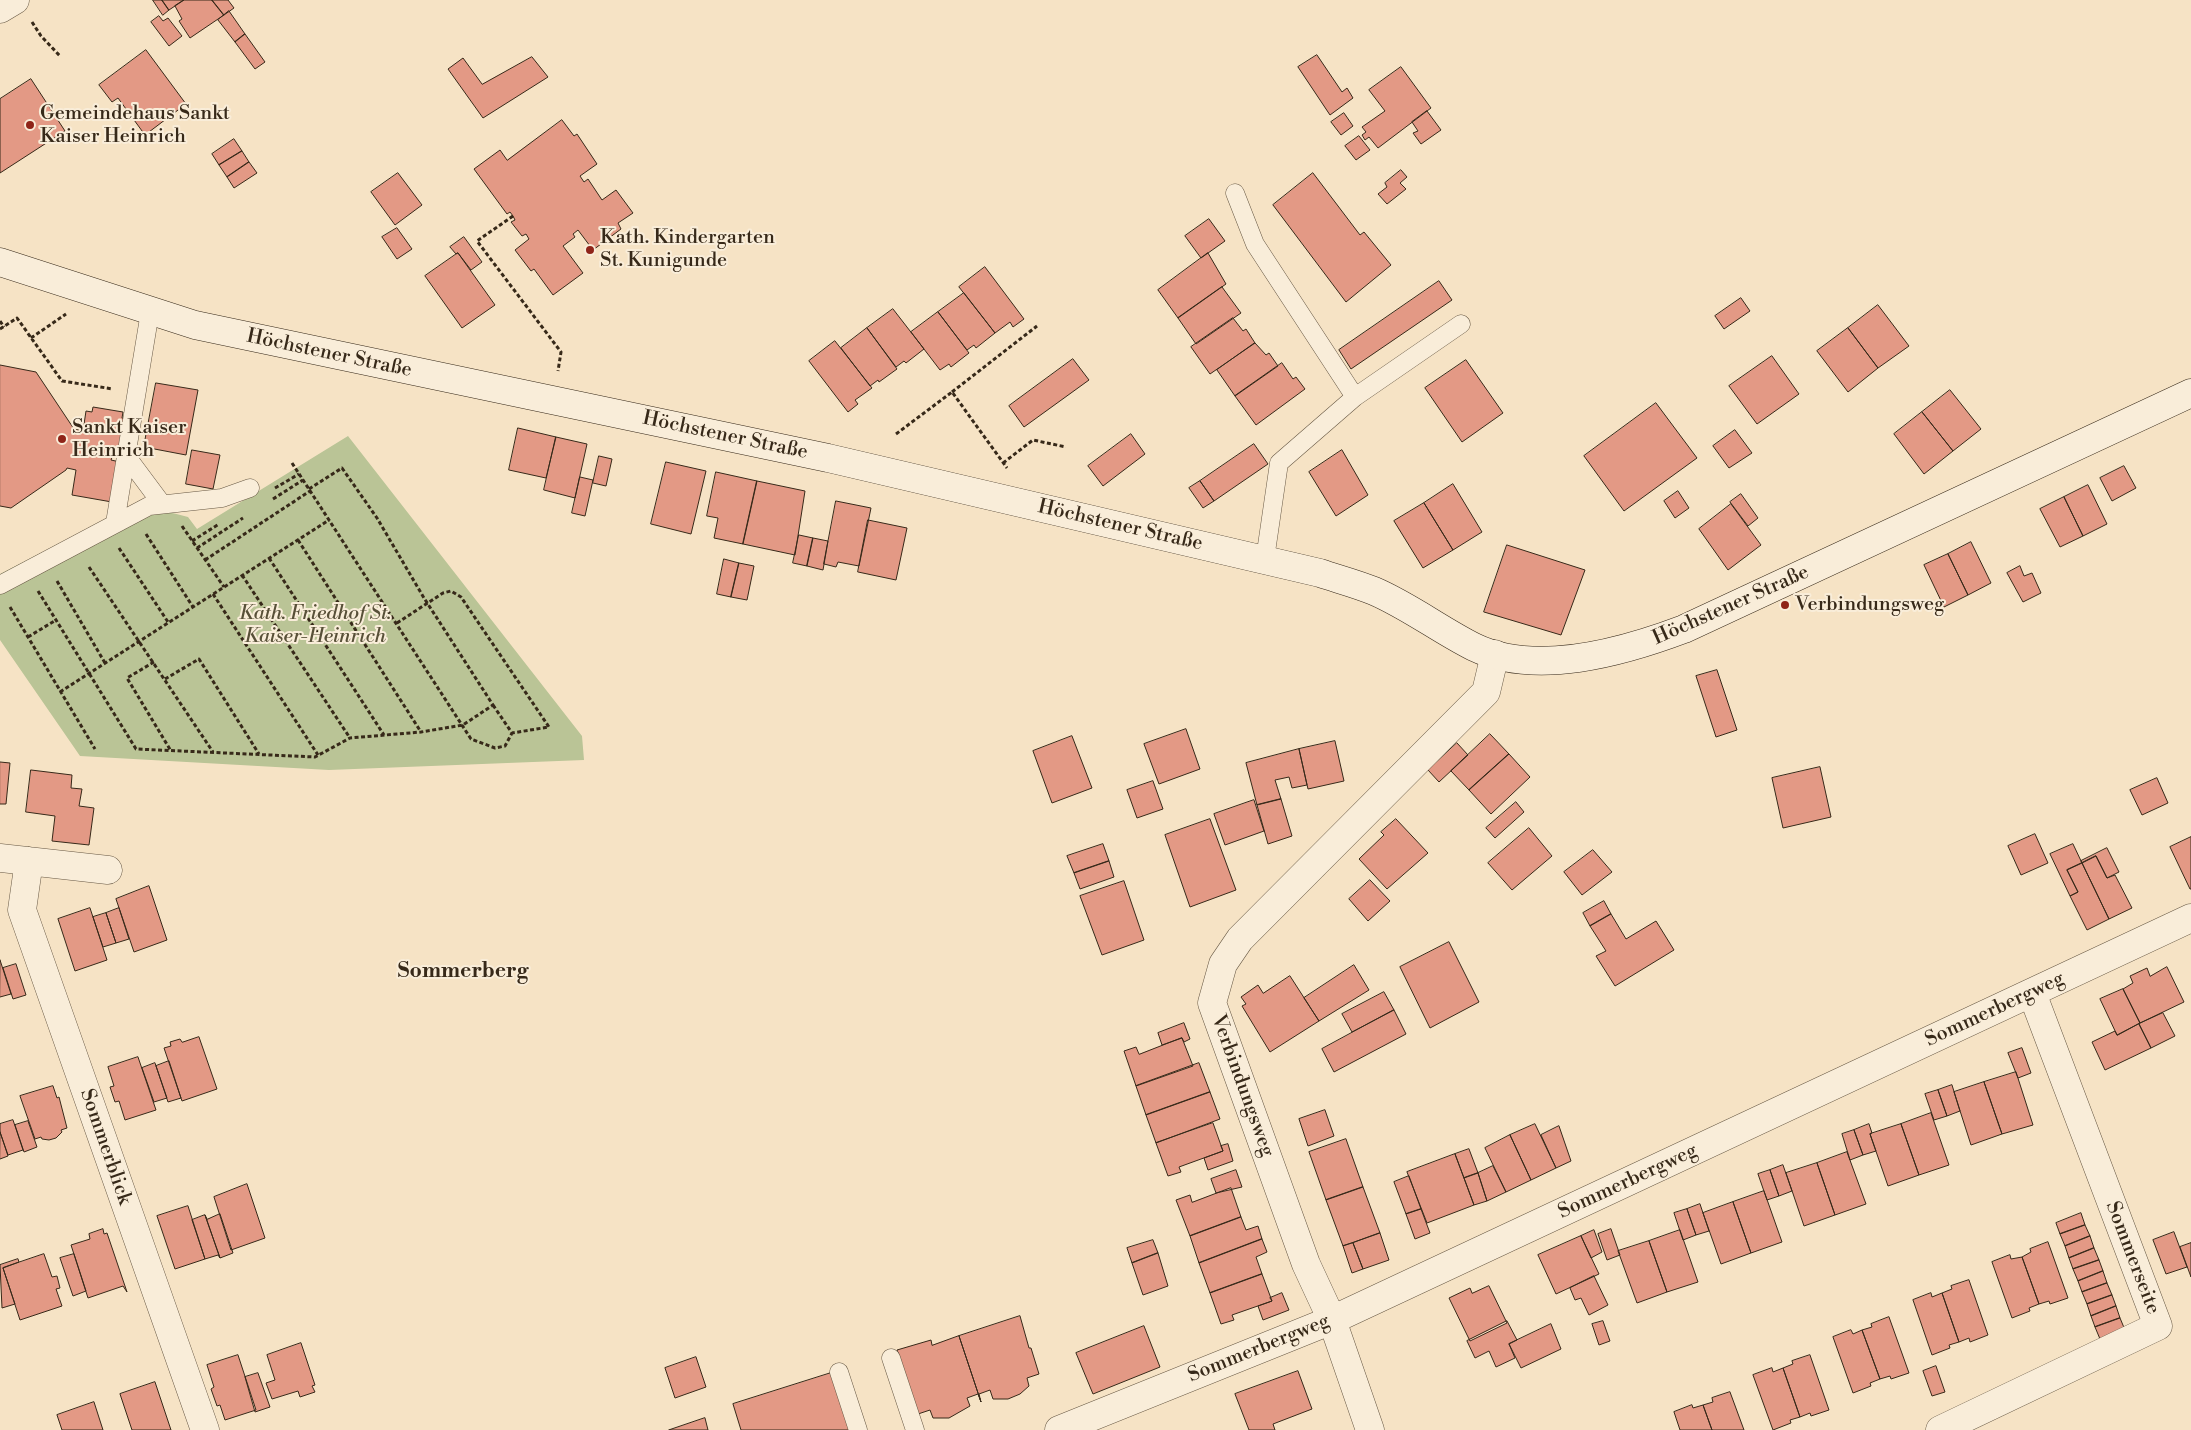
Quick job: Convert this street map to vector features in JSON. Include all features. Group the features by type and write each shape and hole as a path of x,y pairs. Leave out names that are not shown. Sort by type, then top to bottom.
{"street":[{"path":"0,10 15,0"},
{"name":"Höchstener Straße","path":"0,262 195,325 281,345 828,458 1320,573 1375,592 1475,648 1527,660 1568,660 1648,642 1684,629 2191,393"},
{"name":"Verbindungsweg","path":"1370,1430 1332,1320 1306,1264 1212,1003 1223,964 1240,939 1486,692 1495,654"},
{"path":"0,858 108,870"},
{"name":"Sommerblick","path":"29,861 22,910 205,1430"},
{"name":"Sommerbergweg","path":"1059,1430 1332,1320 2191,918"},
{"name":"Sommerseite","path":"1940,1430 2158,1326 2032,993"}],"lane":[{"path":"1235,193 1255,244 1355,396"},
{"path":"111,526 127,457 150,312"},
{"path":"1265,559 1279,463 1355,396 1460,324"},
{"path":"127,457 162,504"},
{"path":"0,585 149,506 222,498 250,488"},
{"path":"891,1358 915,1430"},
{"path":"839,1372 858,1430"}],"path":[{"path":"35,26 41,36 60,56"},
{"path":"513,216 477,241 561,352 558,371"},
{"path":"31,338 68,313"},
{"path":"0,330 17,318 62,381 137,393"},
{"path":"0,321 4,327"},
{"path":"896,434 1036,326"},
{"path":"952,392 1008,469"},
{"path":"1003,463 1033,440 1066,447"},
{"path":"292,463 471,739 495,748 505,746 512,733"},
{"path":"205,560 342,468 377,518 427,603 512,733"},
{"path":"162,504 180,524 224,587"},
{"path":"134,514 193,606"},
{"path":"60,692 329,520"},
{"path":"111,526 168,622"},
{"path":"298,540 421,732"},
{"path":"74,545 213,752"},
{"path":"269,558 384,735"},
{"path":"45,561 105,663"},
{"path":"26,572 136,749 318,755 350,738 421,732 463,725 493,705"},
{"path":"242,575 350,738"},
{"path":"397,624 444,593 452,591 461,597 549,727 512,733"},
{"path":"213,594 318,755"},
{"path":"8,606 95,749"},
{"path":"28,637 56,620"},
{"path":"165,679 199,659 259,754"},
{"path":"154,662 127,678 172,751"}],"green space":[{"name":"Kath. Friedhof St. Kaiser-Heinrich","path":"348,436 582,736 584,760 329,770 80,756 0,640 0,574 149,497 161,510 188,517 197,529"}],"building":[{"path":"153,0 162,0 169,10 163,15"},
{"path":"162,0 184,0 169,10"},
{"path":"184,0 212,0 224,15 190,38 179,21 182,19 175,6"},
{"path":"212,0 228,0 234,8 224,15"},
{"path":"229,11 245,34 235,42 218,20"},
{"path":"159,16 163,21 168,18 182,36 169,46 151,22"},
{"path":"245,34 265,62 255,69 235,42"},
{"path":"146,50 186,104 145,135 118,98 112,102 99,85"},
{"path":"1317,55 1342,92 1347,88 1353,98 1330,115 1298,67"},
{"path":"532,57 548,77 483,118 448,69 463,58 482,84"},
{"path":"1401,67 1431,108 1378,148 1369,137 1365,140 1362,135 1366,132 1362,127 1385,111 1369,90"},
{"name":"Gemeindehaus Sankt Kaiser Heinrich","path":"31,79 65,131 0,173 0,99"},
{"path":"1427,111 1441,130 1421,144 1413,133 1418,131 1412,122"},
{"path":"1344,113 1353,126 1341,135 1331,122"},
{"path":"562,120 574,136 577,134 597,164 580,176 584,182 588,179 602,200 616,190 633,213 618,223 621,229 593,250 578,230 573,234 575,237 563,246 583,273 553,295 534,269 531,271 515,250 529,239 526,234 522,236 511,222 515,220 513,216 510,212 507,214 474,169 500,150 507,160"},
{"path":"1359,136 1370,150 1356,160 1345,146"},
{"path":"234,139 242,151 219,165 212,154"},
{"path":"242,151 249,162 227,177 219,165"},
{"path":"249,162 257,173 234,188 227,177"},
{"path":"1401,170 1407,177 1400,183 1406,189 1387,204 1378,194 1387,187 1385,183"},
{"path":"398,173 422,205 395,225 371,192"},
{"path":"1313,173 1360,235 1364,232 1391,265 1346,302 1273,205"},
{"path":"1209,219 1225,241 1201,258 1185,236"},
{"path":"397,228 412,249 397,259 382,237"},
{"path":"464,237 482,262 471,270 458,253 456,254 450,247"},
{"path":"458,253 495,305 462,328 425,276"},
{"path":"1208,253 1226,284 1178,318 1158,290"},
{"path":"985,267 1024,319 1013,327 1010,322 995,333 959,287"},
{"path":"1439,281 1452,300 1351,369 1339,350"},
{"path":"1222,287 1241,313 1196,344 1178,318"},
{"path":"964,293 995,333 976,348 974,345 967,350 938,312"},
{"path":"1741,298 1750,311 1724,329 1715,316"},
{"path":"1878,305 1909,346 1878,368 1848,328"},
{"path":"893,309 924,349 906,363 904,361 896,367 867,328"},
{"path":"938,312 969,353 951,367 949,364 940,370 911,332"},
{"path":"1233,318 1243,331 1246,329 1255,343 1210,374 1191,347"},
{"path":"867,328 897,369 870,386 841,348"},
{"path":"1848,328 1878,368 1848,392 1817,351"},
{"path":"835,341 872,388 855,400 858,404 848,412 809,361"},
{"path":"1255,343 1266,355 1269,353 1278,366 1235,396 1217,370"},
{"path":"1772,356 1799,394 1757,424 1729,386"},
{"path":"1073,359 1089,380 1024,427 1009,406"},
{"path":"1466,360 1503,413 1462,442 1425,388"},
{"path":"1282,363 1293,379 1296,377 1305,389 1256,425 1235,396"},
{"name":"Sankt Kaiser Heinrich","path":"0,365 36,372 74,429 83,431 86,411 92,412 93,407 123,412 122,418 127,419 122,448 116,447 111,460 120,462 112,502 72,495 76,470 67,468 11,508 0,506"},
{"path":"156,383 198,390 186,455 144,447"},
{"path":"1950,390 1981,429 1953,451 1922,412"},
{"path":"1656,403 1697,458 1624,511 1584,456"},
{"path":"1922,412 1953,451 1924,474 1894,434"},
{"path":"518,428 556,437 546,478 509,470"},
{"path":"1735,430 1752,453 1729,468 1713,446"},
{"path":"1131,434 1145,454 1103,486 1088,466"},
{"path":"556,437 587,444 575,498 544,490"},
{"path":"1254,444 1268,464 1214,501 1200,481"},
{"path":"192,450 220,455 213,489 186,484"},
{"path":"1342,450 1368,495 1336,516 1309,472"},
{"path":"599,456 612,459 606,486 593,483"},
{"path":"666,462 706,471 691,534 651,524"},
{"path":"2124,466 2136,488 2112,501 2100,478"},
{"path":"716,472 757,481 743,544 714,538 718,518 707,516"},
{"path":"580,477 593,480 585,516 572,513"},
{"path":"757,481 805,491 795,555 743,544"},
{"path":"1200,481 1214,501 1203,508 1189,488"},
{"path":"1453,484 1482,532 1453,550 1424,503"},
{"path":"2088,485 2107,524 2083,536 2064,497"},
{"path":"1678,491 1689,508 1675,518 1664,501"},
{"path":"1741,494 1758,518 1748,526 1730,502"},
{"path":"2064,497 2083,536 2060,547 2040,509"},
{"path":"836,501 871,508 859,566 838,562 836,567 824,564"},
{"path":"1424,503 1453,550 1423,568 1394,521"},
{"path":"1731,504 1761,545 1728,570 1699,529"},
{"path":"868,520 907,528 896,580 858,572"},
{"path":"799,535 813,538 807,566 793,563"},
{"path":"813,538 828,541 823,570 807,566"},
{"path":"1971,542 1991,583 1968,595 1948,554"},
{"path":"1507,545 1585,570 1561,635 1484,612"},
{"path":"1948,554 1968,595 1944,607 1924,565"},
{"path":"724,559 739,563 731,597 717,594"},
{"path":"739,563 754,566 747,600 731,597"},
{"path":"2020,566 2024,576 2032,573 2041,593 2023,602 2007,573"},
{"path":"1717,670 1737,730 1716,737 1696,676"},
{"path":"1186,729 1200,769 1159,784 1144,744"},
{"path":"1490,734 1509,754 1469,790 1451,771"},
{"path":"1072,736 1092,788 1052,803 1033,751"},
{"path":"1335,741 1344,781 1308,789 1299,749"},
{"path":"1457,743 1468,755 1439,782 1428,770"},
{"path":"1299,749 1307,785 1292,788 1289,777 1275,780 1281,799 1257,805 1246,763"},
{"path":"1509,754 1530,777 1491,814 1469,790"},
{"path":"0,762 10,763 6,804 0,804"},
{"path":"1820,767 1831,817 1783,828 1772,778"},
{"path":"31,770 72,775 71,788 82,789 79,806 94,808 89,845 52,841 55,816 26,812"},
{"path":"2157,778 2168,803 2142,815 2130,790"},
{"path":"1153,781 1163,809 1137,818 1127,790"},
{"path":"1281,799 1292,836 1268,844 1257,805"},
{"path":"1254,800 1264,831 1225,845 1214,814"},
{"path":"1516,802 1524,812 1495,838 1486,828"},
{"path":"1210,819 1236,890 1190,907 1165,835"},
{"path":"1396,819 1428,853 1387,889 1359,859 1384,835 1381,832"},
{"path":"1529,828 1552,856 1512,890 1488,863"},
{"path":"2035,834 2048,863 2021,875 2008,846"},
{"path":"2191,837 2191,889 2190,889 2170,847"},
{"path":"1103,844 1109,861 1074,873 1067,856"},
{"path":"2073,844 2082,863 2067,870 2078,892 2070,896 2050,854"},
{"path":"2107,848 2119,872 2107,878 2096,856 2082,863 2081,861"},
{"path":"1593,850 1612,872 1582,895 1564,872"},
{"path":"2096,856 2107,878 2115,875 2132,908 2109,919 2082,863"},
{"path":"1109,861 1114,877 1080,889 1074,873"},
{"path":"2082,863 2109,919 2087,930 2070,896 2078,892 2067,870"},
{"path":"1370,880 1390,901 1368,921 1349,899"},
{"path":"1124,881 1144,940 1102,955 1080,896"},
{"path":"149,886 167,940 134,952 116,899"},
{"path":"1604,901 1611,914 1590,926 1583,913"},
{"path":"90,908 107,960 75,971 58,919"},
{"path":"119,908 129,939 116,943 106,913"},
{"path":"106,913 116,943 103,947 93,917"},
{"path":"1611,914 1626,939 1656,921 1674,950 1615,986 1596,956 1606,951 1590,926"},
{"path":"1449,942 1479,1002 1430,1028 1400,967"},
{"path":"0,960 11,994 0,997"},
{"path":"16,964 26,995 13,999 3,968"},
{"path":"1354,965 1369,990 1319,1021 1304,998"},
{"path":"2167,967 2184,1002 2140,1023 2123,989 2133,983 2130,976 2147,968 2150,976"},
{"path":"1290,976 1319,1021 1270,1052 1242,1006 1246,1004 1241,997 1258,985 1263,993"},
{"path":"2123,989 2140,1023 2117,1035 2100,999"},
{"path":"1384,992 1394,1010 1352,1032 1342,1014"},
{"path":"1394,1010 1406,1034 1334,1072 1322,1049"},
{"path":"2163,1013 2175,1036 2151,1048 2139,1024"},
{"path":"1184,1023 1190,1039 1184,1042 1182,1038 1162,1045 1158,1033"},
{"path":"2139,1024 2151,1048 2105,1070 2092,1042 2115,1031 2117,1035"},
{"path":"199,1037 217,1089 182,1101 164,1048 171,1046 170,1042 180,1039 182,1042"},
{"path":"1182,1038 1193,1066 1136,1086 1124,1051 1136,1047 1139,1054"},
{"path":"2022,1048 2031,1073 2018,1078 2008,1053"},
{"path":"138,1057 156,1110 125,1120 119,1101 115,1102 110,1087 114,1086 108,1067"},
{"path":"169,1061 181,1098 168,1102 156,1066"},
{"path":"155,1063 167,1098 154,1102 142,1068"},
{"path":"1199,1063 1210,1092 1146,1115 1136,1086"},
{"path":"2016,1072 2033,1125 2002,1134 1984,1082"},
{"path":"1984,1082 2002,1134 1971,1145 1954,1092"},
{"path":"1952,1085 1960,1111 1947,1116 1938,1090"},
{"path":"53,1086 57,1098 59,1097 67,1128 61,1130 62,1132 56,1138 49,1140 42,1139 41,1137 35,1139 20,1096"},
{"path":"1938,1090 1947,1116 1934,1120 1925,1094"},
{"path":"1210,1092 1220,1119 1156,1143 1146,1115"},
{"path":"1325,1110 1334,1136 1308,1146 1299,1119"},
{"path":"1931,1113 1949,1165 1919,1175 1901,1124"},
{"path":"13,1120 23,1150 8,1155 0,1132 0,1124"},
{"path":"28,1121 37,1147 24,1152 15,1125"},
{"path":"1213,1123 1223,1151 1179,1167 1181,1172 1168,1176 1156,1143"},
{"path":"1535,1124 1556,1168 1531,1180 1510,1135"},
{"path":"1869,1124 1872,1133 1870,1134 1876,1151 1863,1155 1854,1130"},
{"path":"1901,1124 1919,1175 1888,1186 1870,1134"},
{"path":"1559,1126 1571,1161 1556,1168 1541,1135"},
{"path":"1854,1130 1863,1155 1850,1160 1842,1134"},
{"path":"0,1132 8,1156 0,1159"},
{"path":"1510,1135 1531,1180 1506,1192 1485,1148"},
{"path":"1346,1139 1363,1187 1326,1200 1309,1152"},
{"path":"1228,1144 1233,1161 1208,1170 1204,1158 1223,1151 1221,1146"},
{"path":"1469,1149 1478,1173 1464,1178 1455,1154"},
{"path":"1847,1152 1866,1204 1835,1215 1817,1163"},
{"path":"1455,1154 1474,1205 1427,1223 1407,1172"},
{"path":"1817,1163 1835,1215 1804,1226 1786,1173"},
{"path":"1783,1165 1792,1191 1779,1196 1770,1170"},
{"path":"1493,1166 1506,1192 1487,1201 1478,1173"},
{"path":"1236,1170 1242,1187 1216,1193 1211,1179"},
{"path":"1770,1170 1779,1196 1767,1200 1758,1174"},
{"path":"1478,1173 1487,1201 1474,1205 1464,1178"},
{"path":"1409,1176 1421,1209 1406,1214 1394,1182"},
{"path":"247,1184 265,1238 231,1250 214,1197"},
{"path":"1363,1187 1380,1233 1343,1246 1326,1200"},
{"path":"1231,1188 1241,1217 1190,1236 1176,1200 1190,1195 1192,1202"},
{"path":"1764,1191 1782,1242 1751,1253 1733,1202"},
{"path":"1733,1202 1751,1253 1721,1264 1703,1213"},
{"path":"1700,1204 1709,1231 1696,1235 1687,1209"},
{"path":"188,1206 205,1259 175,1269 157,1216"},
{"path":"1421,1209 1430,1233 1415,1239 1406,1214"},
{"path":"1687,1209 1696,1235 1683,1240 1674,1213"},
{"path":"2081,1213 2085,1225 2060,1234 2056,1223"},
{"path":"220,1214 233,1253 220,1258 205,1215 207,1219"},
{"path":"205,1215 220,1258 218,1255 205,1259 192,1220"},
{"path":"1241,1217 1246,1230 1258,1226 1262,1239 1199,1263 1190,1236"},
{"path":"2085,1225 2090,1236 2065,1246 2060,1234"},
{"path":"103,1229 104,1234 107,1233 127,1292 123,1286 88,1298 71,1245 90,1239 89,1234"},
{"path":"1611,1229 1620,1255 1607,1260 1598,1234"},
{"path":"1594,1230 1602,1252 1591,1258 1581,1236"},
{"path":"1680,1230 1698,1282 1667,1292 1649,1241"},
{"path":"2174,1232 2187,1267 2166,1274 2153,1240"},
{"path":"1380,1233 1389,1260 1363,1269 1353,1243"},
{"path":"1581,1236 1599,1274 1556,1294 1538,1255"},
{"path":"2090,1236 2094,1248 2069,1258 2065,1246"},
{"path":"1262,1239 1267,1252 1256,1257 1262,1274 1210,1293 1199,1263"},
{"path":"1153,1240 1158,1253 1132,1263 1127,1248"},
{"path":"1649,1241 1667,1292 1637,1303 1618,1251"},
{"path":"2048,1242 2068,1298 2050,1304 2049,1301 2039,1304 2022,1257 2031,1252 2030,1249"},
{"path":"1353,1243 1363,1269 1352,1273 1343,1246"},
{"path":"2191,1243 2191,1277 2180,1247"},
{"path":"2094,1248 2099,1260 2073,1269 2069,1258"},
{"path":"1158,1253 1168,1286 1143,1295 1132,1263"},
{"path":"44,1254 52,1277 57,1276 60,1288 56,1289 62,1306 20,1320 3,1268"},
{"path":"74,1254 86,1291 73,1296 60,1258"},
{"path":"2010,1255 2011,1259 2022,1257 2039,1304 2029,1308 2030,1311 2012,1318 1992,1262"},
{"path":"18,1259 19,1262 3,1268 15,1304 2,1308 0,1265"},
{"path":"2099,1260 2103,1271 2078,1281 2073,1269"},
{"path":"2103,1271 2107,1283 2082,1292 2078,1281"},
{"path":"1262,1274 1272,1301 1232,1315 1234,1320 1221,1324 1210,1293"},
{"path":"1594,1276 1608,1305 1589,1315 1581,1298 1575,1300 1570,1288"},
{"path":"1969,1280 1988,1335 1970,1342 1969,1338 1959,1342 1942,1293 1952,1289 1951,1286"},
{"path":"2107,1283 2112,1295 2087,1304 2082,1292"},
{"path":"1489,1286 1507,1323 1470,1341 1449,1298 1470,1288 1472,1293"},
{"path":"1282,1293 1289,1310 1263,1320 1258,1306 1272,1301 1270,1298"},
{"path":"1931,1293 1932,1297 1942,1293 1959,1342 1949,1345 1950,1348 1932,1355 1913,1300"},
{"path":"2112,1295 2116,1306 2091,1316 2087,1304"},
{"path":"2116,1306 2120,1318 2095,1327 2091,1316"},
{"path":"1020,1316 1039,1374 1027,1378 1029,1386 1020,1394 1008,1399 993,1399 990,1390 979,1394 981,1402 959,1336"},
{"path":"1889,1317 1909,1373 1891,1379 1890,1376 1880,1379 1862,1330 1872,1327 1871,1324"},
{"path":"2120,1318 2125,1330 2100,1339 2095,1327"},
{"path":"1507,1321 1517,1340 1509,1344 1515,1358 1496,1367 1489,1351 1475,1358 1467,1341"},
{"path":"1603,1321 1610,1341 1599,1345 1592,1324"},
{"path":"1551,1324 1561,1349 1521,1368 1509,1344"},
{"path":"1144,1326 1160,1367 1093,1394 1076,1353"},
{"path":"1851,1330 1853,1334 1862,1330 1880,1379 1870,1383 1871,1386 1853,1393 1833,1337"},
{"path":"959,1336 981,1402 978,1394 967,1398 970,1406 949,1418 933,1418 930,1410 918,1414 897,1350 931,1340 932,1345"},
{"path":"301,1343 315,1385 312,1386 315,1392 300,1397 298,1391 272,1399 266,1383 275,1380 267,1355"},
{"path":"238,1355 256,1410 225,1420 220,1405 217,1406 211,1389 214,1387 207,1365"},
{"path":"1810,1355 1829,1410 1811,1416 1810,1413 1800,1417 1783,1368 1793,1364 1792,1361"},
{"path":"696,1357 706,1387 675,1398 665,1368"},
{"path":"1936,1366 1945,1392 1932,1396 1923,1371"},
{"path":"1772,1368 1773,1372 1783,1368 1800,1417 1790,1420 1791,1423 1773,1430 1753,1375"},
{"path":"1298,1371 1312,1409 1273,1424 1275,1430 1249,1430 1235,1394"},
{"path":"258,1373 270,1407 255,1412 245,1377"},
{"path":"831,1373 850,1430 741,1430 733,1404"},
{"path":"155,1382 171,1430 132,1430 120,1394"},
{"path":"1730,1392 1744,1430 1712,1430 1703,1405 1713,1402 1712,1398"},
{"path":"94,1402 103,1430 62,1430 57,1415"},
{"path":"1692,1405 1693,1408 1703,1405 1712,1430 1680,1430 1674,1412"},
{"path":"705,1418 708,1430 669,1430"}],"place":[{"name":"Gemeindehaus Sankt Kaiser Heinrich","path":"30,125"},
{"name":"Kath. Kindergarten St. Kunigunde","path":"590,250"},
{"name":"Sankt Kaiser Heinrich","path":"62,439"},
{"name":"Verbindungsweg","path":"1785,605"}],"district":[{"name":"Sommerberg","path":"463,972"}]}
